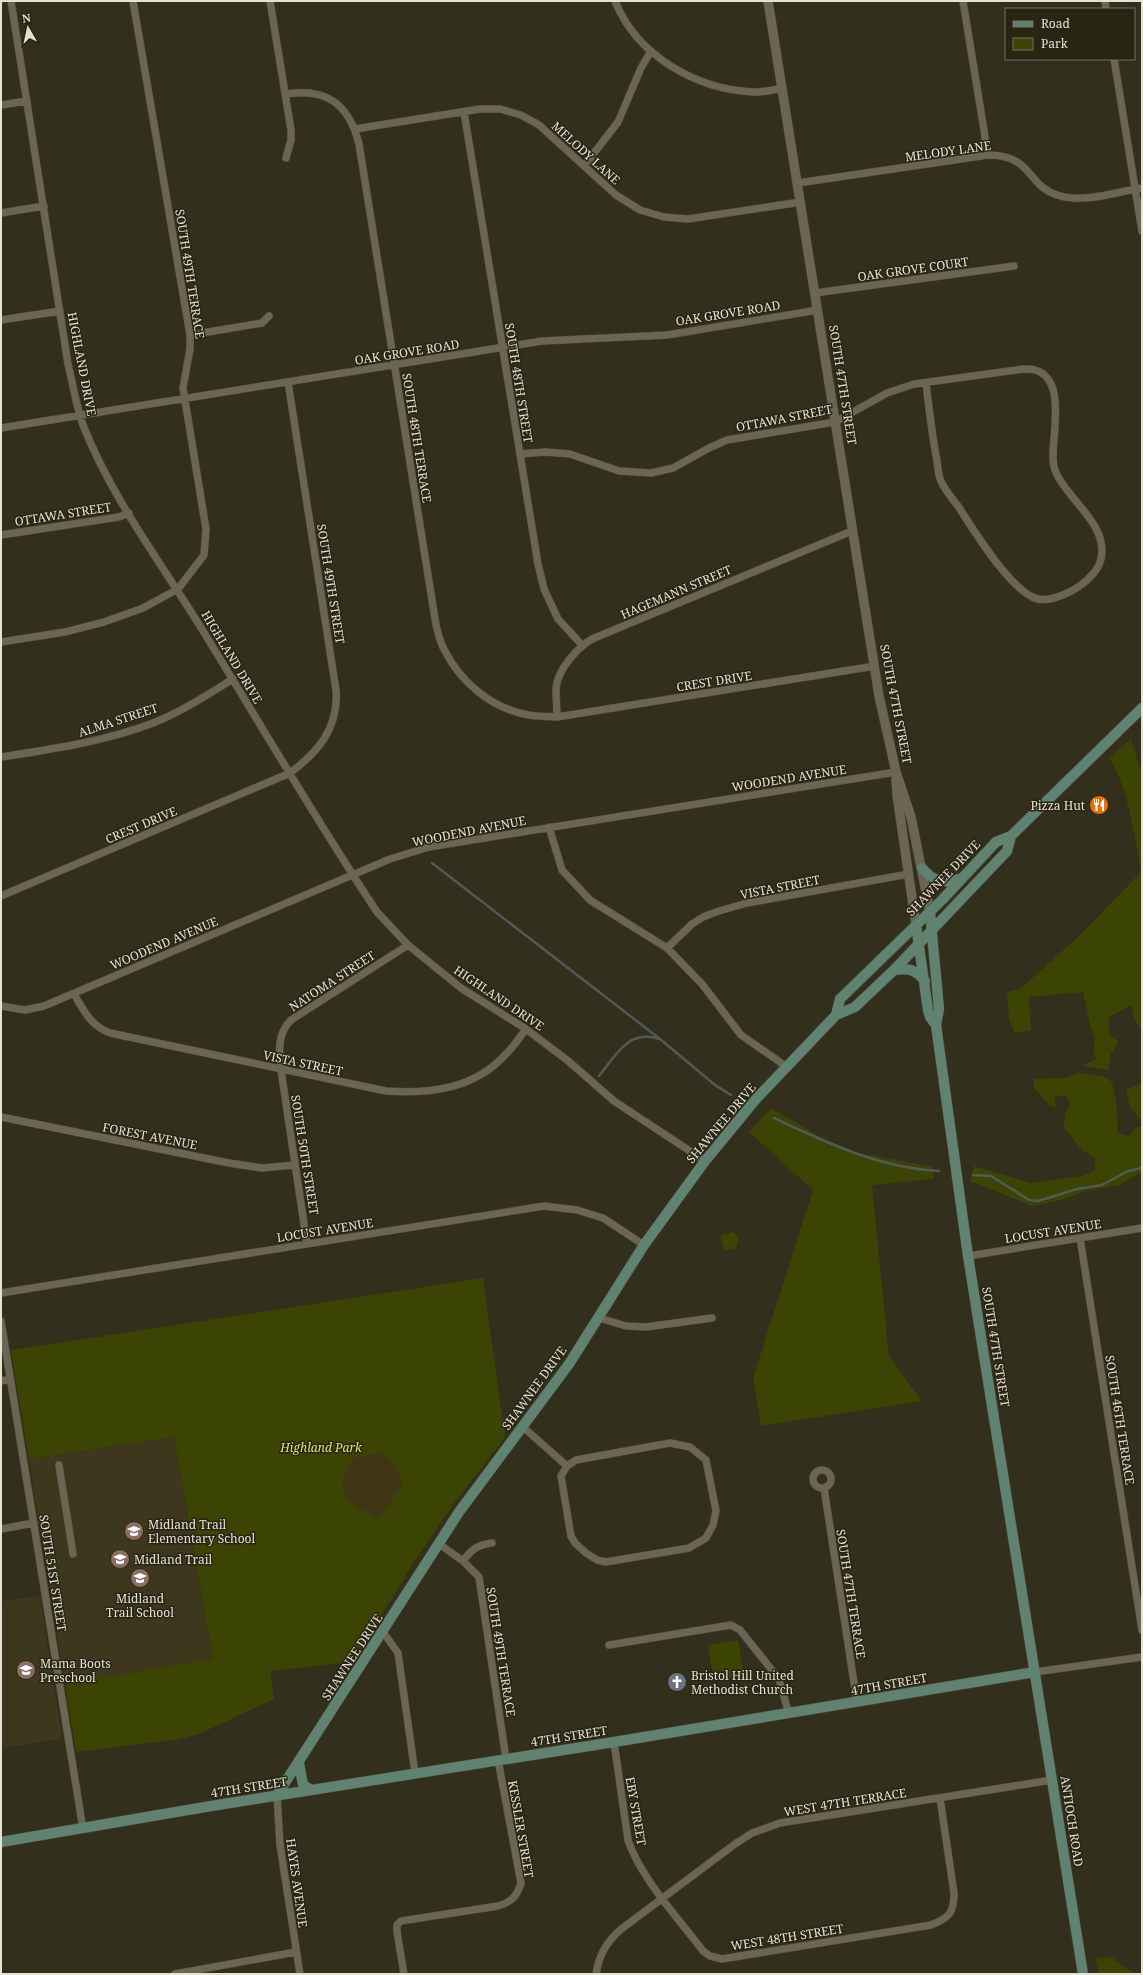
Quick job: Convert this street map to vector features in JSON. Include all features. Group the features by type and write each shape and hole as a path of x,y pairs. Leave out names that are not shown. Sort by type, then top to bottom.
{"main road":[{"name":"SHAWNEE DRIVE","path":"836,1014 840,999 930,912 996,842 1011,836 1142,708"},
{"name":"SHAWNEE DRIVE","path":"277,1795 458,1514 569,1364 644,1245 705,1161 756,1099 836,1014 855,1007 919,946 1007,851 1011,836"},
{"path":"922,868 931,877 939,881 951,882 962,878"},
{"name":"SOUTH 47TH STREET","path":"930,912 939,1009 936,1025 968,1256 1035,1672"},
{"name":"SOUTH 47TH STREET","path":"916,925 930,1017 936,1025"},
{"path":"894,970 906,968 917,971 925,981"},
{"name":"47TH STREET","path":"1,1842 277,1795 788,1714 1035,1672"},
{"name":"ANTIOCH ROAD","path":"1035,1672 1084,1974"},
{"path":"299,1763 303,1785 310,1790"}],"street":[{"name":"HIGHLAND DRIVE","path":"11,1 68,364 80,415 100,464 129,513 178,589 352,874 377,912 408,945 461,988 526,1029 567,1060 614,1101 705,1161"},
{"name":"SOUTH 49TH TERRACE","path":"133,1 190,335 190,349 183,388 207,539 204,555 178,589"},
{"path":"270,1 291,130 291,140 286,158"},
{"path":"615,1 634,33 651,51 677,71 702,82 728,88 756,92 783,88"},
{"name":"SOUTH 47TH STREET","path":"768,1 852,531 875,666 896,772 911,817 930,912"},
{"path":"963,1 988,155"},
{"path":"584,166 618,122 641,68 651,51"},
{"path":"1114,60 1138,189 1142,231"},
{"name":"SOUTH 48TH TERRACE","path":"286,94 315,92 330,98 345,111 356,129 360,144 436,625 444,650 456,669 473,688 495,703 523,714 557,717"},
{"path":"1,105 27,101"},
{"name":"MELODY LANE","path":"356,129 480,109 500,109 521,115 539,125 616,195 640,210 664,217 688,219 801,202"},
{"name":"SOUTH 48TH STREET","path":"464,112 538,564 544,589 558,619 582,645"},
{"name":"MELODY LANE","path":"798,183 988,155 998,155 1018,162 1047,190 1056,195 1071,199 1138,189"},
{"path":"1,213 44,206"},
{"name":"OAK GROVE COURT","path":"815,293 1014,266"},
{"name":"OAK GROVE ROAD","path":"1,428 502,348 576,338 635,338 667,335 818,310"},
{"path":"1,320 60,311"},
{"path":"190,335 262,323 269,316"},
{"name":"OTTAWA STREET","path":"520,454 545,452 570,454 618,471 651,473 673,468 727,440 835,422 887,393 914,384 1023,369 1036,370 1049,381 1056,399 1053,463 1058,477 1099,534 1102,547 1099,565 1096,571 1086,580 1068,593 1039,600 1027,594 1015,584 990,553 941,481 932,434 926,383"},
{"name":"SOUTH 49TH STREET","path":"288,382 337,701 334,721 324,740 310,758 290,773"},
{"name":"OTTAWA STREET","path":"1,535 119,517 129,513"},
{"name":"HAGEMANN STREET","path":"557,717 556,687 566,664 582,645 592,639 852,531"},
{"path":"1,642 65,632 104,622 143,608 178,589"},
{"name":"CREST DRIVE","path":"557,717 875,666"},
{"name":"ALMA STREET","path":"1,757 74,746 107,738 154,723 190,706 233,680"},
{"name":"SOUTH 47TH STREET","path":"896,772 897,795 916,925"},
{"name":"WOODEND AVENUE","path":"1,1006 26,1010 44,1006 352,874 390,859 429,847 896,772"},
{"name":"CREST DRIVE","path":"1,896 290,773"},
{"path":"549,827 562,870 590,900 666,948 702,984 741,1035 787,1067"},
{"name":"VISTA STREET","path":"666,948 692,924 703,917 718,911 747,903 909,874"},
{"name":"NATOMA STREET","path":"281,1070 278,1050 285,1026 291,1020 408,945"},
{"name":"VISTA STREET","path":"74,994 90,1020 100,1029 281,1070 386,1091 418,1093 449,1088 480,1075 506,1054 526,1029"},
{"name":"SOUTH 50TH STREET","path":"281,1070 307,1244"},
{"name":"FOREST AVENUE","path":"1,1117 229,1163 262,1168 295,1165"},
{"name":"LOCUST AVENUE","path":"1,1293 544,1206 577,1210 603,1218 644,1245"},
{"name":"LOCUST AVENUE","path":"968,1256 1142,1228"},
{"name":"SOUTH 46TH TERRACE","path":"1080,1238 1142,1630"},
{"path":"599,1318 626,1326 646,1327 712,1318"},
{"name":"SOUTH 51ST STREET","path":"1,1321 83,1829"},
{"path":"1,1381 10,1379"},
{"path":"522,1427 567,1466"},
{"path":"670,1443 690,1447 706,1460 716,1511 713,1525 706,1538 689,1548 606,1562 597,1560 579,1548 571,1536 562,1476 567,1466 576,1460 670,1443"},
{"path":"59,1465 73,1554"},
{"name":"SOUTH 47TH TERRACE","path":"824,1488 857,1702"},
{"path":"1,1529 34,1523"},
{"path":"463,1561 471,1549 478,1545 492,1542"},
{"name":"SOUTH 49TH TERRACE","path":"439,1544 463,1561 479,1578 502,1759"},
{"path":"609,1645 731,1625 740,1630 779,1679 788,1714"},
{"path":"383,1632 398,1653 415,1773"},
{"name":"47TH STREET","path":"1035,1672 1142,1657"},
{"name":"EBY STREET","path":"614,1742 628,1840 632,1853 663,1898"},
{"name":"KESSLER STREET","path":"404,1974 397,1925 401,1920 510,1902 518,1894 521,1883 502,1759"},
{"name":"WEST 47TH TERRACE","path":"663,1898 752,1833 780,1823 1052,1780"},
{"name":"HAYES AVENUE","path":"277,1795 280,1845 300,1974"},
{"name":"WEST 48TH STREET","path":"663,1898 703,1951 710,1956 722,1959 931,1925 948,1916 954,1906 954,1893 940,1798"},
{"path":"596,1974 599,1958 609,1940 663,1898"},
{"path":"175,1974 296,1952"}],"shaded area":[{"name":"Midland Trail","path":"174,1437 213,1659 65,1684 29,1459"},
{"name":"Mama Boots Preschool","path":"40,1596 62,1739 1,1748 1,1601"}],"green space":[{"path":"1131,739 1142,775 1142,1030 1134,1019 1132,1005 1109,1017 1109,1035 1119,1042 1111,1053 1108,1070 1082,1066 1096,1059 1093,1050 1095,1041 1083,992 1029,997 1031,1031 1014,1032 1009,1019 1007,992 1020,989 1079,936 1141,872 1126,797 1116,769 1109,758"},
{"path":"1079,1073 1103,1076 1112,1082 1116,1100 1118,1133 1129,1136 1136,1127 1142,1127 1142,1172 1119,1185 1086,1191 1062,1200 1032,1206 970,1181 974,1166 1031,1183 1083,1176 1095,1171 1095,1158 1083,1151 1064,1128 1065,1113 1071,1104 1066,1096 1055,1096 1056,1107 1050,1106 1034,1088 1034,1079 1064,1078"},
{"path":"1142,1083 1142,1118 1139,1118 1130,1107 1126,1090"},
{"path":"771,1108 821,1137 855,1152 932,1167 934,1179 872,1185 889,1356 922,1401 761,1426 753,1378 813,1190 749,1132"},
{"path":"733,1232 739,1237 737,1246 734,1249 724,1250 720,1235"},
{"name":"Highland Park","path":"483,1278 505,1437 455,1502 414,1562 353,1662 270,1671 274,1699 199,1734 174,1740 76,1752 65,1684 213,1659 174,1437 29,1459 11,1350"},
{"path":"738,1640 744,1675 714,1681 708,1645"},
{"path":"1112,1957 1125,1968 1139,1974 1099,1974 1095,1958"}],"sand":[{"path":"377,1453 383,1455 396,1464 400,1473 402,1485 381,1516 374,1517 347,1499 343,1481 346,1468 349,1463 358,1457"}],"waterway":[{"path":"432,863 660,1039"},
{"path":"599,1076 624,1046 640,1037 649,1037 660,1039 715,1085 731,1095"},
{"path":"774,1118 834,1145 875,1160 917,1169 939,1171"},
{"path":"973,1175 991,1176 1029,1200 1038,1201 1077,1189 1102,1185 1128,1171 1142,1168"}],"place":[{"name":"Pizza Hut","path":"1099,805"},
{"name":"Midland Trail Elementary School","path":"134,1531"},
{"name":"Midland Trail","path":"120,1559"},
{"name":"Midland Trail School","path":"140,1578"},
{"name":"Mama Boots Preschool","path":"26,1670"},
{"name":"Bristol Hill United Methodist Church","path":"677,1682"}]}
